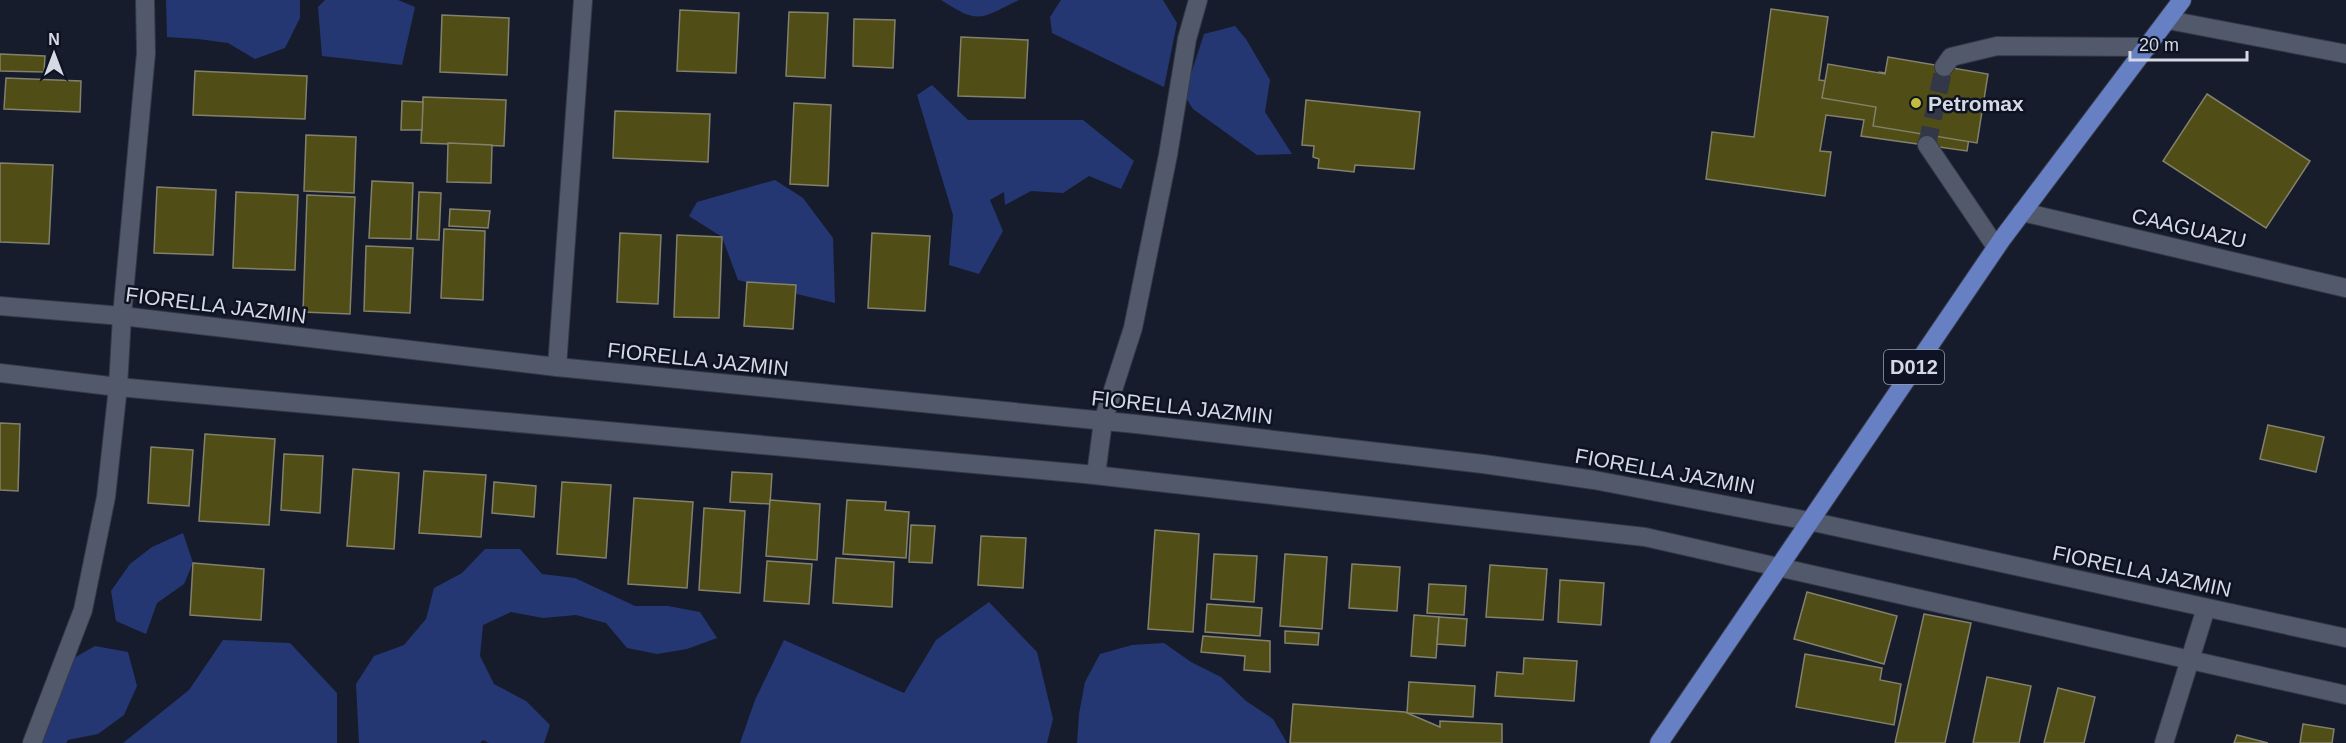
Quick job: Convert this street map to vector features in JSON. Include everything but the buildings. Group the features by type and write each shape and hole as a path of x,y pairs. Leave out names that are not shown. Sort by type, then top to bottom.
{"main road":[{"name":"D012","path":"1659,743 1996,247 2182,0"}],"street":[{"path":"32,743 83,610 106,497 118,387 122,316 146,53 145,0"},
{"path":"557,367 583,0"},
{"path":"1096,475 1103,421 1133,328 1168,155 1187,39 1198,0"},
{"path":"2168,20 2346,54"},
{"path":"1944,67 1952,57 1997,46 2148,47"},
{"path":"1927,145 1996,247"},
{"name":"CAAGUAZU","path":"2022,212 2346,288"},
{"name":"FIORELLA JAZMIN","path":"0,306 122,316 557,367 1103,421 1484,464 1572,477 1809,521 2346,638"},
{"path":"0,373 118,387 1096,475 1645,537 2346,695"},
{"path":"2164,743 2206,608"}],"shaded area":[{"path":"166,0 300,0 300,18 285,48 255,59 228,43 167,37"},
{"path":"325,0 398,0 415,7 402,65 322,56 318,7"},
{"path":"941,0 1019,0 987,15 972,16"},
{"path":"1061,0 1163,0 1177,23 1164,87 1052,33 1050,17"},
{"path":"1235,26 1246,39 1270,80 1265,112 1292,154 1257,155 1193,109 1184,95 1204,34"},
{"path":"932,85 968,120 1083,120 1134,161 1121,189 1089,176 1063,193 1031,191 1005,205 1004,192 990,200 1003,231 979,274 949,265 953,215 917,95"},
{"path":"775,180 803,198 833,238 835,303 738,280 722,237 689,216 697,202"},
{"path":"183,533 193,563 184,584 157,603 146,634 116,621 111,591 130,564 152,547"},
{"path":"485,549 520,549 542,574 575,578 635,606 668,606 700,612 717,638 687,649 657,654 627,648 606,623 576,615 543,618 511,612 483,625 480,656 494,684 526,701 550,725 544,743 489,743 483,740 480,743 359,743 356,684 374,656 404,645 426,619 434,588 462,573"},
{"path":"989,602 1037,652 1053,719 1047,743 740,743 755,700 784,640 904,693 936,640"},
{"path":"223,640 290,643 337,693 337,743 123,743 189,690"},
{"path":"1164,643 1191,662 1221,677 1246,701 1273,719 1287,743 1077,743 1085,682 1100,654 1132,645"},
{"path":"95,646 128,652 137,686 124,715 98,734 68,740 66,743 25,743 67,662"}],"tunnel":[{"path":"1927,145 1944,67"}],"place":[{"name":"Petromax","path":"1916,103"}]}
